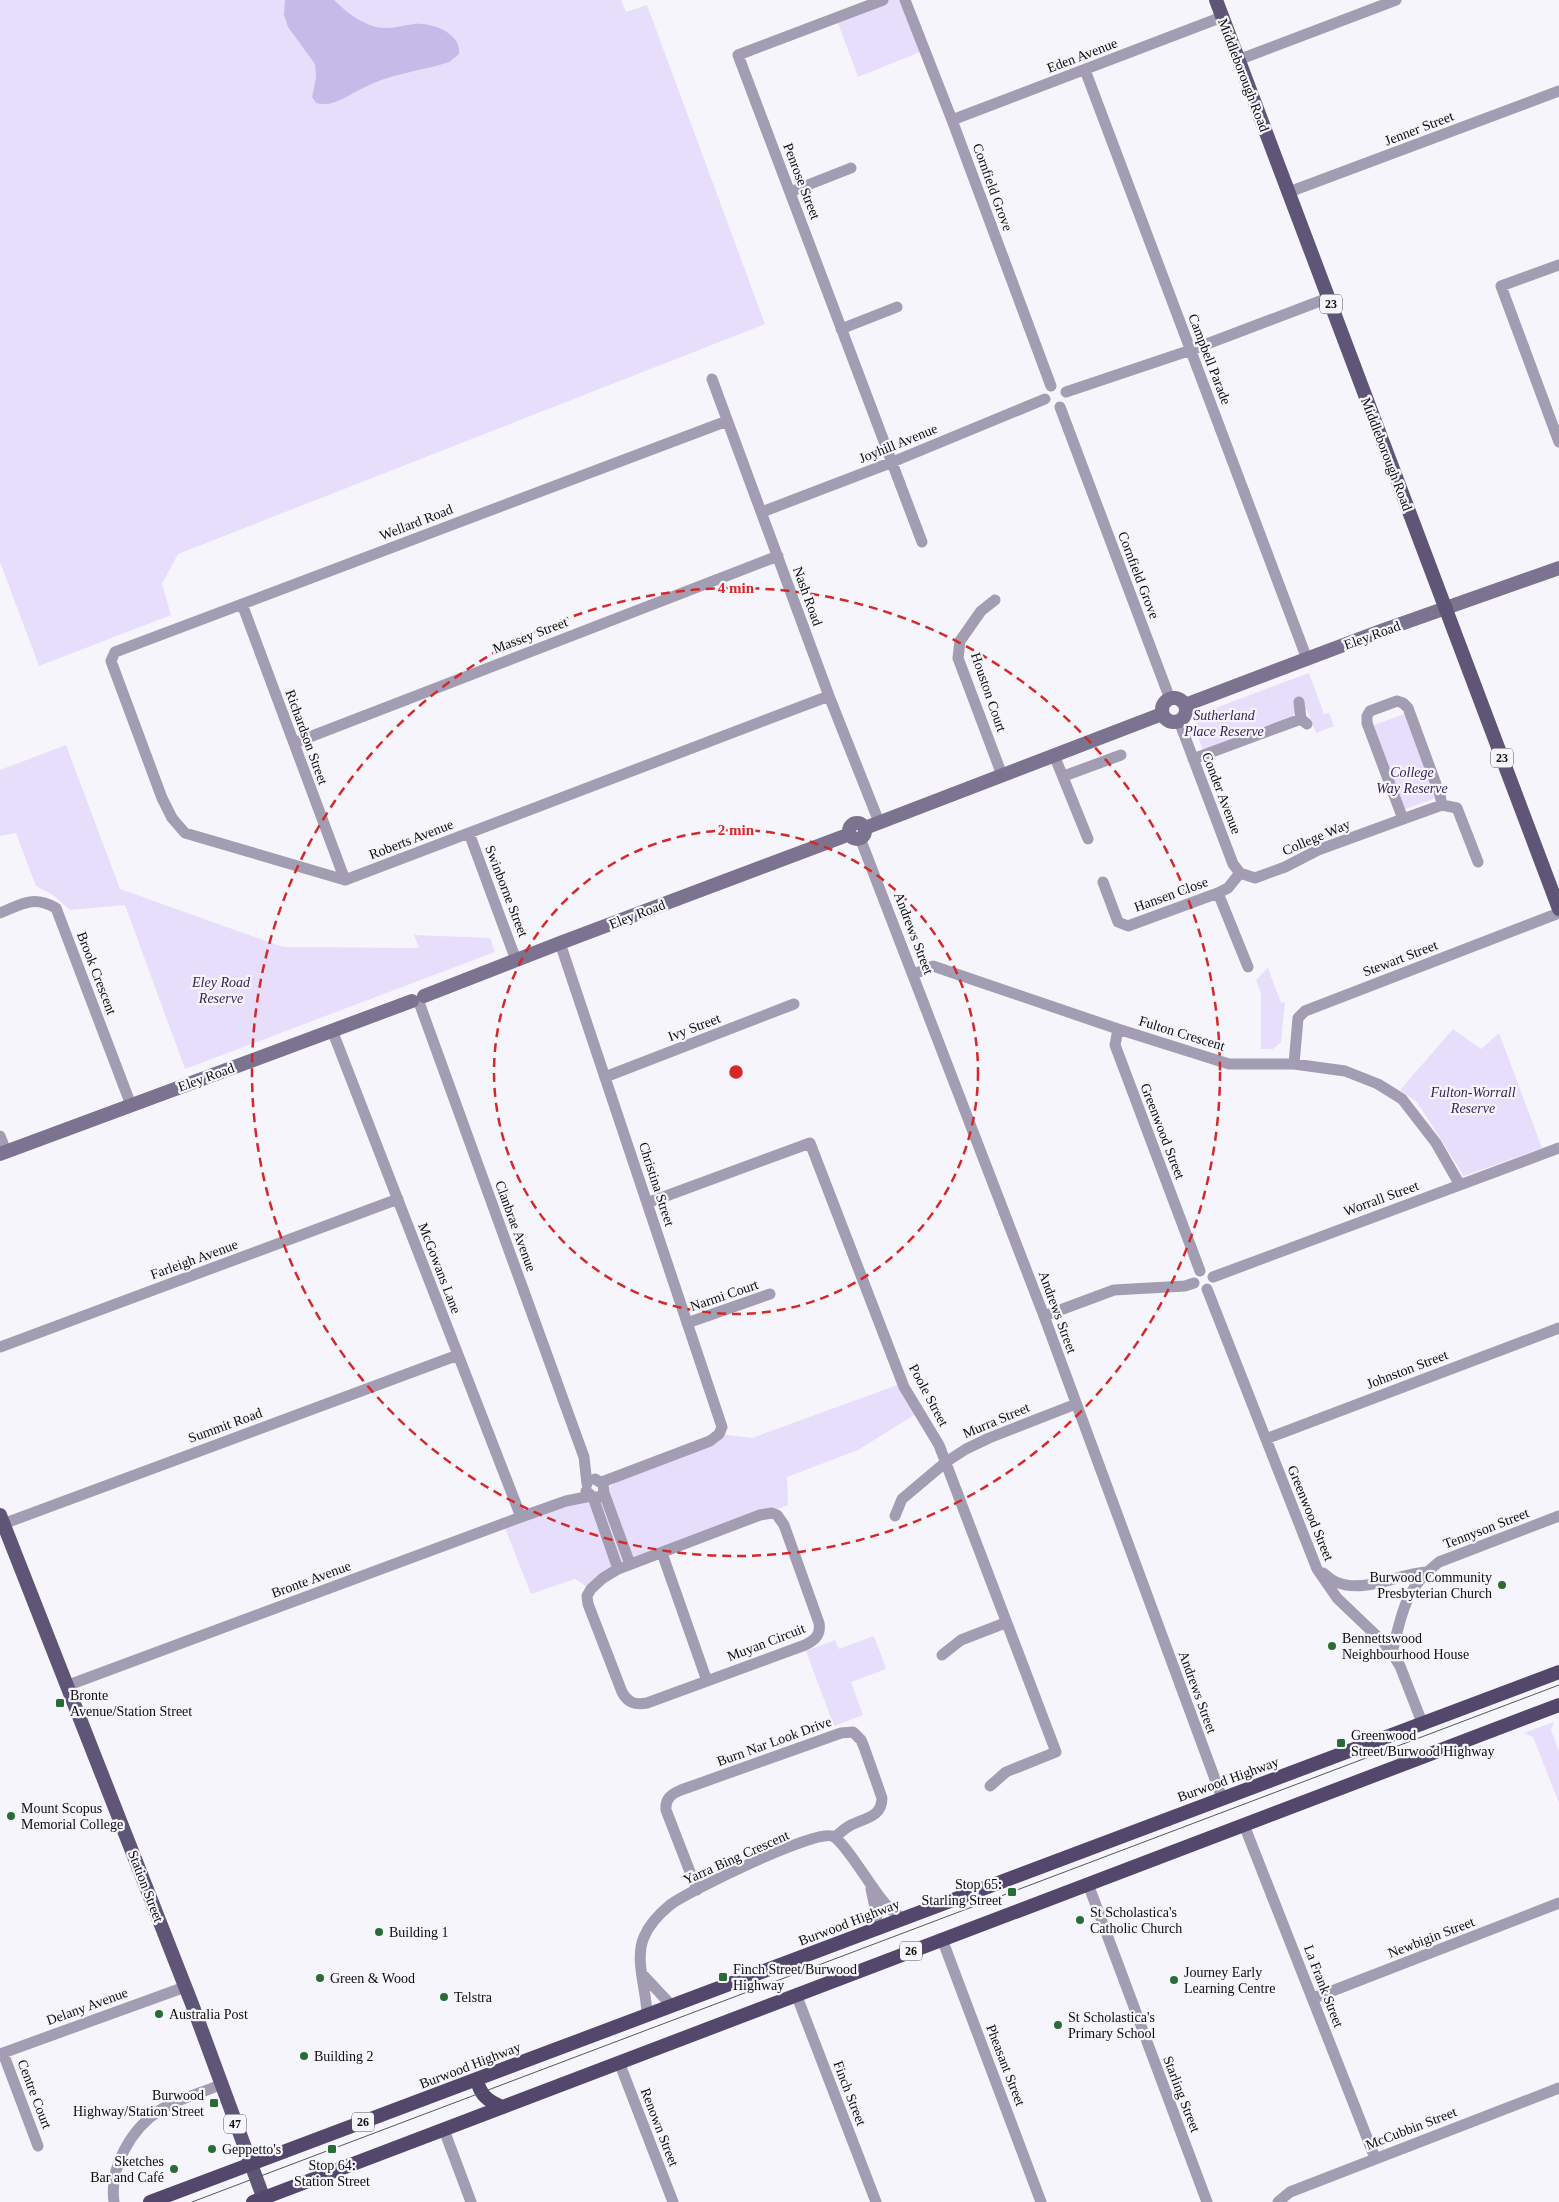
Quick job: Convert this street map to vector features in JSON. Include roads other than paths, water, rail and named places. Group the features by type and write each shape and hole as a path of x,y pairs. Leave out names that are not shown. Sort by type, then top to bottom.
{"highway":[{"name":"Burwood Highway","path":"150,2202 1559,1672"},
{"name":"26","path":"260,2201 796,1994 1559,1705"},
{"path":"477,2080 478,2088 484,2098 502,2107"}],"main road":[{"name":"Middleborough Road","path":"1216,0 1559,909"},
{"name":"Eley Road","path":"1186,705 1445,608 1559,568"},
{"path":"1177,698 1186,705 1186,713 1179,721 1170,722 1162,714 1162,707 1170,699 1177,698"},
{"name":"Eley Road","path":"3,1152 332,1030 419,1001 560,943 858,833 879,822 1162,714"},
{"name":"Station Street","path":"2,1519 185,1987 250,2164 260,2201"}],"street":[{"name":"Penrose Street","path":"883,0 738,55 890,463 900,482 922,542"},
{"name":"Cornfield Grove","path":"905,0 952,120 1051,386"},
{"path":"1238,60 1396,0"},
{"name":"Eden Avenue","path":"952,120 1222,17"},
{"name":"Campbell Parade","path":"1086,70 1307,659"},
{"name":"Jenner Street","path":"1289,192 1559,91"},
{"path":"790,192 852,168"},
{"path":"1559,265 1501,286 1559,442"},
{"path":"1066,392 1191,350 1328,298"},
{"path":"841,329 897,308"},
{"name":"Nash Road","path":"712,379 829,696 879,822"},
{"path":"1051,386 1060,386 1066,392 1065,402 1060,406 1051,406 1045,399 1047,389 1051,386"},
{"name":"Joyhill Avenue","path":"762,512 890,463 1045,399"},
{"name":"Cornfield Grove","path":"1060,406 1170,699"},
{"name":"Wellard Road","path":"345,880 185,833 172,818 162,798 111,661 115,652 727,420"},
{"name":"Massey Street","path":"294,743 778,556"},
{"name":"Houston Court","path":"994,600 981,611 960,641 958,658 1002,775"},
{"name":"Richardson Street","path":"242,604 345,880"},
{"name":"Roberts Avenue","path":"345,880 829,696"},
{"path":"1403,819 1367,723 1367,716 1370,711 1397,701 1403,703 1408,708 1440,794 1442,805 1456,808 1478,862"},
{"path":"1193,759 1304,721 1299,702"},
{"name":"Conder Avenue","path":"1179,721 1233,864 1240,873"},
{"path":"1054,755 1088,839"},
{"path":"1064,776 1121,755"},
{"name":"College Way","path":"1240,873 1255,878 1286,867 1318,850 1442,805"},
{"name":"Andrews Street","path":"858,833 914,974 1044,1316 1222,1798"},
{"name":"Swinborne Street","path":"469,834 516,960"},
{"name":"Hansen Close","path":"1103,882 1118,922 1128,926 1218,893 1228,888 1240,873"},
{"path":"1218,893 1248,967"},
{"name":"Brook Crescent","path":"0,913 32,900 45,902 56,908 131,1105"},
{"name":"Stewart Street","path":"1294,1064 1298,1018 1306,1011 1559,913"},
{"name":"Christina Street","path":"560,943 722,1427 719,1434"},
{"name":"Fulton Crescent","path":"914,974 933,966 1118,1029 1229,1064 1294,1064 1345,1071 1378,1084 1402,1100 1436,1144 1460,1185"},
{"name":"Clanbrae Avenue","path":"419,1001 596,1489"},
{"name":"Ivy Street","path":"605,1077 794,1004"},
{"name":"Greenwood Street","path":"1118,1029 1115,1044 1200,1271"},
{"name":"McGowans Lane","path":"332,1030 521,1517"},
{"path":"0,1136 3,1152"},
{"name":"Poole Street","path":"648,1203 810,1143 904,1387 939,1445 946,1462 1056,1752 1006,1772 990,1786"},
{"name":"Worrall Street","path":"1213,1276 1559,1148"},
{"name":"Farleigh Avenue","path":"0,1347 398,1200"},
{"path":"1200,1271 1208,1272 1213,1276 1212,1285 1207,1289 1198,1288 1194,1283 1195,1276 1200,1271"},
{"path":"1044,1316 1114,1290 1185,1286 1194,1283"},
{"name":"Greenwood Street","path":"1207,1289 1317,1570 1337,1598 1392,1653 1400,1666 1422,1725"},
{"name":"Narmi Court","path":"687,1323 770,1294"},
{"name":"Johnston Street","path":"1266,1439 1559,1328"},
{"name":"Summit Road","path":"2,1519 458,1355"},
{"name":"Murra Street","path":"895,1516 902,1499 946,1462 966,1449 1076,1404"},
{"name":"Bronte Avenue","path":"66,1686 566,1501 596,1489 634,1470 710,1441 719,1434"},
{"path":"596,1489 630,1564"},
{"path":"596,1489 618,1569"},
{"name":"Muyan Circuit","path":"772,1513 777,1515 784,1525 819,1623 819,1634 811,1642 647,1703 629,1702 625,1697 588,1604 587,1596 591,1589 603,1578 630,1564 760,1515 772,1513"},
{"name":"Tennyson Street","path":"1392,1653 1403,1607 1413,1587 1426,1572 1439,1562 1559,1516"},
{"path":"662,1553 707,1681"},
{"name":"Tennyson Street","path":"1317,1570 1336,1583 1355,1585 1374,1584 1410,1573 1426,1572"},
{"path":"942,1655 961,1640 1006,1623"},
{"name":"Burn Nar Look Drive","path":"697,1890 666,1810 665,1805 670,1796 681,1790 841,1733 853,1732 861,1740 864,1747 882,1798 882,1805 874,1815 851,1825 835,1838"},
{"name":"La Frank Street","path":"1244,1825 1314,1998 1375,2158"},
{"name":"Yarra Bing Crescent","path":"647,2015 639,1952 649,1927 670,1905 776,1852 823,1836 835,1838"},
{"path":"835,1838 844,1847 884,1904 902,1919"},
{"name":"Starling Street","path":"1088,1884 1206,2202"},
{"path":"870,1885 876,1912 877,1928"},
{"name":"Newbigin Street","path":"1314,1998 1559,1903"},
{"name":"Pheasant Street","path":"942,1939 1041,2202"},
{"path":"643,1974 672,2006"},
{"name":"Delany Avenue","path":"2,2054 185,1987"},
{"name":"Finch Street","path":"796,1994 876,2202"},
{"name":"Centre Court","path":"2,2054 38,2146"},
{"name":"Renown Street","path":"620,2062 672,2202"},
{"path":"114,2202 116,2171 120,2158 139,2130 159,2110 220,2085"},
{"name":"McCubbin Street","path":"1278,2202 1290,2192 1559,2088"},
{"path":"444,2130 471,2202"}],"tram line":[{"path":"192,2202 1559,1685"}],"place":[{"name":"Burwood Community Presbyterian Church","path":"1502,1585"},
{"name":"Bennettswood Neighbourhood House","path":"1332,1646"},
{"name":"Bronte Avenue/Station Street","path":"60,1703"},
{"name":"Greenwood Street/Burwood Highway","path":"1341,1743"},
{"name":"Mount Scopus Memorial College","path":"11,1816"},
{"name":"Stop 65: Starling Street","path":"1012,1892"},
{"name":"St Scholastica's Catholic Church","path":"1080,1920"},
{"name":"Building 1","path":"379,1932"},
{"name":"Finch Street/Burwood Highway","path":"723,1977"},
{"name":"Green & Wood","path":"320,1978"},
{"name":"Journey Early Learning Centre","path":"1174,1980"},
{"name":"Telstra","path":"444,1997"},
{"name":"Australia Post","path":"159,2014"},
{"name":"St Scholastica's Primary School","path":"1058,2025"},
{"name":"Building 2","path":"304,2056"},
{"name":"Burwood Highway/Station Street","path":"214,2103"},
{"name":"Geppetto's","path":"212,2149"},
{"name":"Stop 64: Station Street","path":"332,2149"},
{"name":"Sketches Bar and Café","path":"174,2169"}],"park label":[{"name":"Sutherland Place Reserve","path":"1224,724"},
{"name":"College Way Reserve","path":"1412,780"},
{"name":"Eley Road Reserve","path":"221,990"},
{"name":"Fulton-Worrall Reserve","path":"1473,1100"}]}
